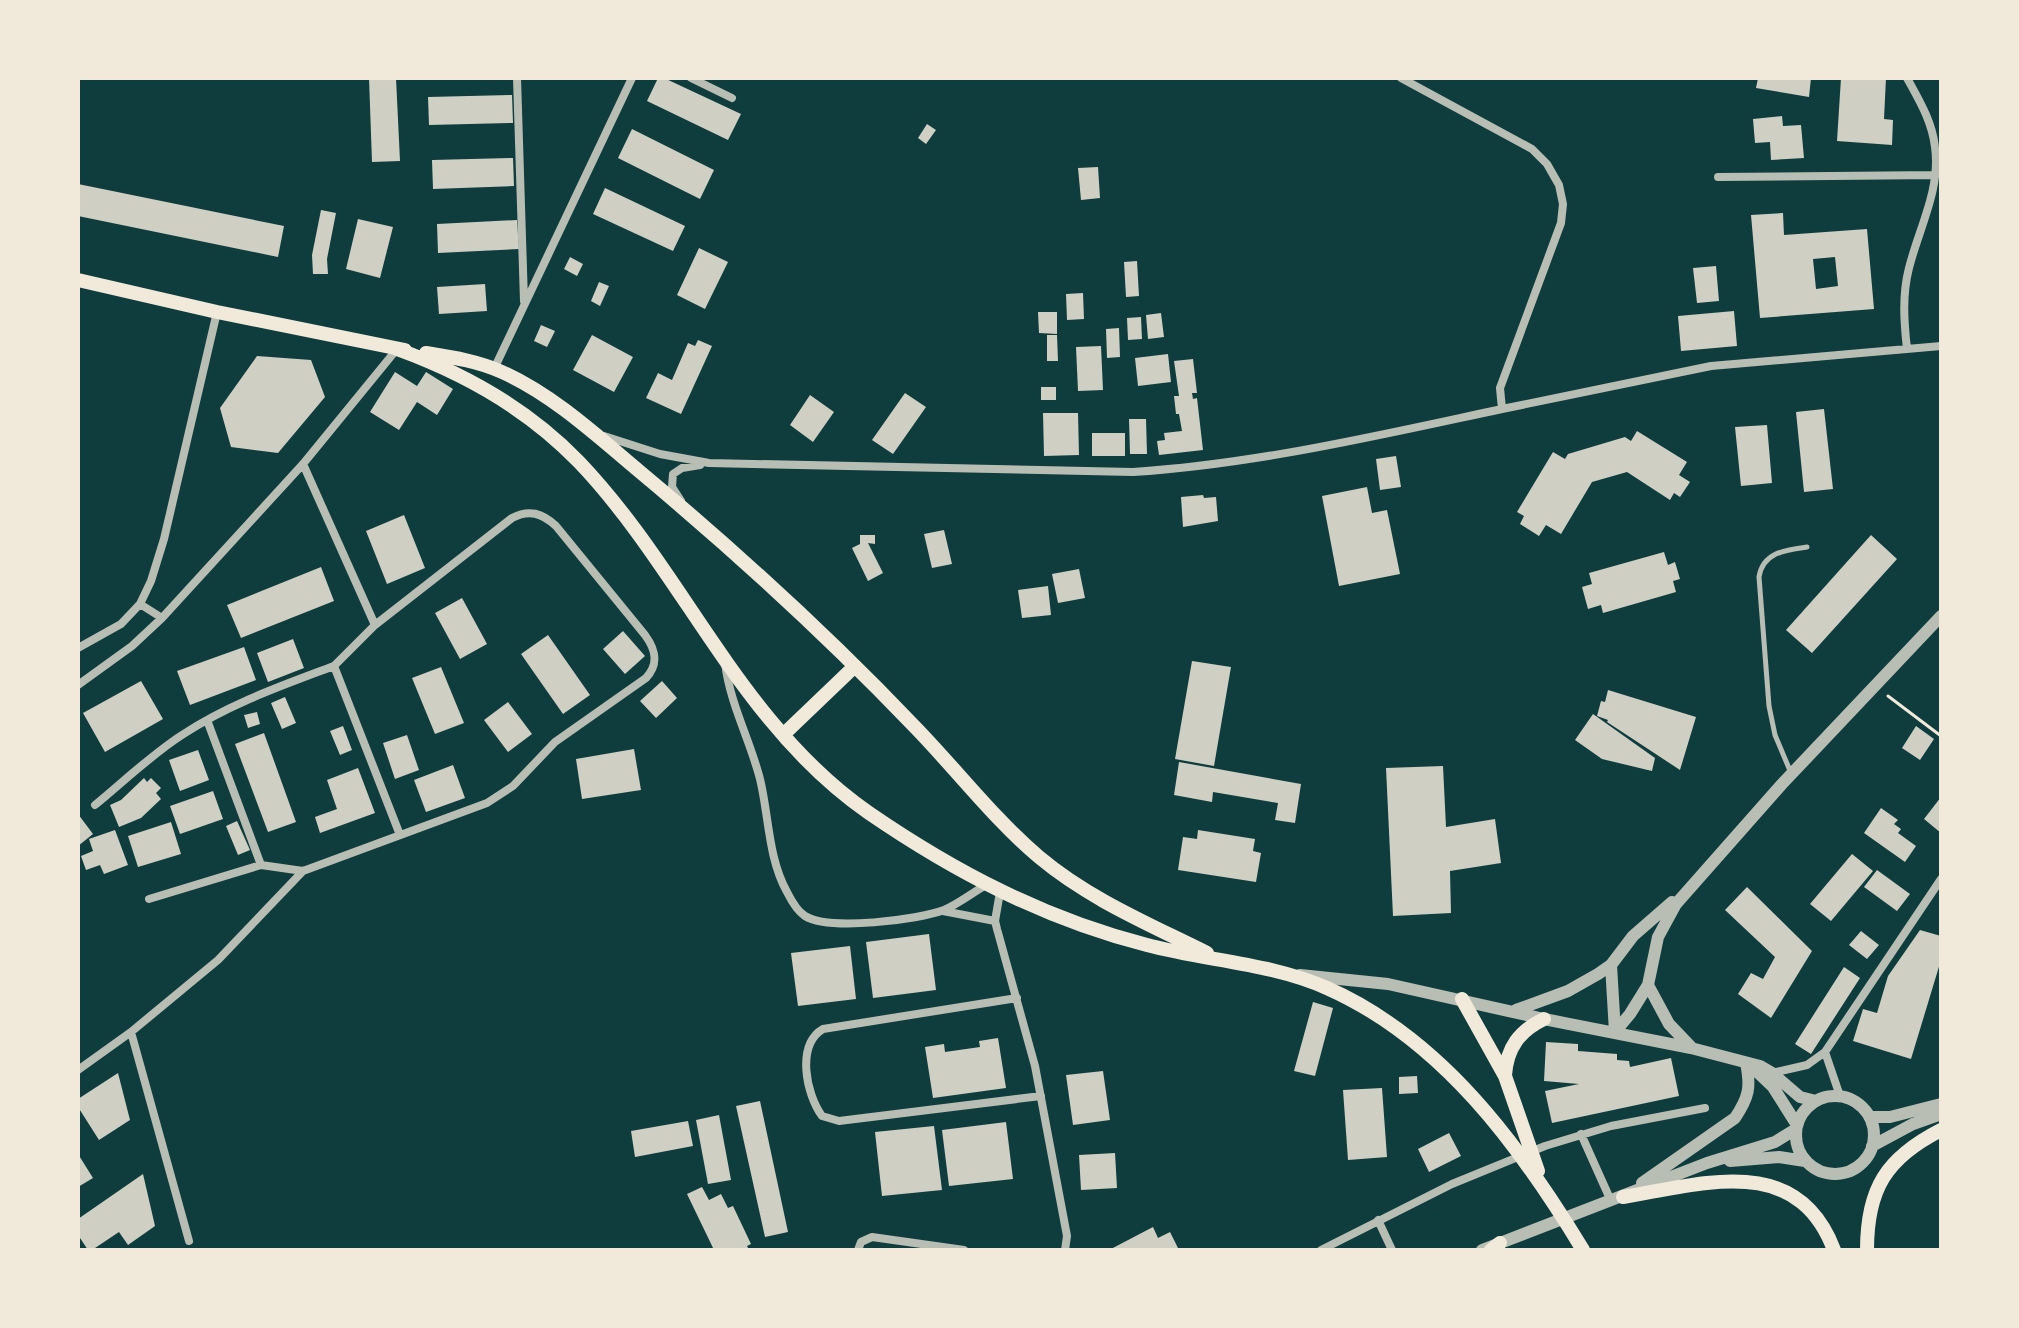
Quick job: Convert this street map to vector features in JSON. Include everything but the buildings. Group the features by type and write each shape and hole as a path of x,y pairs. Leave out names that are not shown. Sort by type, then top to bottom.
{"main road":[{"path":"78,280 397,349 448,356 494,369 552,401 690,514 813,623 1041,859 1097,898 1226,962"},
{"path":"397,349 433,362 490,390 560,443 631,525 725,662 784,734 851,800 944,862 1000,892 1081,925 1133,941 1287,973 1340,994 1392,1025 1425,1051 1481,1107 1542,1182 1583,1250"},
{"path":"784,734 855,666"},
{"path":"1462,999 1505,1076 1542,1182"},
{"path":"1505,1076 1509,1052 1518,1036 1544,1019"},
{"path":"1867,1250 1869,1209 1879,1185 1889,1169 1910,1149 1941,1130"},
{"path":"1617,1199 1728,1181 1766,1183 1791,1193 1806,1205 1823,1226 1834,1250"}],"street":[{"path":"517,78 524,304"},
{"path":"494,369 632,78"},
{"path":"691,78 732,98"},
{"path":"1401,78 1532,149 1553,171 1559,185 1563,204 1559,233 1500,388 1502,409"},
{"path":"1907,78 1933,133 1938,175 1905,285 1907,349"},
{"path":"1718,177 1938,175"},
{"path":"78,648 121,624 140,604 151,581 164,539 217,312"},
{"path":"592,432 660,454 709,463 1109,473 1158,470 1352,441 1711,366 1941,346"},
{"path":"78,685 125,652 162,618 303,464 397,349"},
{"path":"690,514 672,487 673,474 682,468 709,463"},
{"path":"303,464 375,625"},
{"path":"78,1070 131,1032 218,960 303,871 471,809 503,794 555,742 646,678 655,663 653,647 556,526 534,513 512,518 375,625 334,666 245,700 207,720 172,742 95,805"},
{"path":"140,604 162,618"},
{"path":"1615,1032 1648,985 1656,944 1664,924 1692,885 1941,616"},
{"path":"725,662 728,687 751,743 773,857 783,884 804,916 821,922 893,920 943,910 986,885"},
{"path":"334,666 400,835"},
{"path":"207,720 261,865"},
{"path":"149,899 261,865 303,871"},
{"path":"1772,1073 1807,1065 1825,1052 1941,879"},
{"path":"1514,1011 1568,991 1611,965 1633,936 1692,885"},
{"path":"1000,892 995,921 1041,1096 1067,1236 1065,1250"},
{"path":"943,910 995,921"},
{"path":"1611,965 1615,1032"},
{"path":"1287,973 1388,984 1691,1048 1772,1073 1800,1097 1816,1101"},
{"path":"1648,985 1669,1024 1691,1048"},
{"path":"1017,998 823,1029 811,1039 807,1050 811,1097 822,1116 839,1121 1041,1096"},
{"path":"131,1032 189,1241"},
{"path":"1825,1052 1840,1096"},
{"path":"1746,1063 1773,1087 1796,1127 1797,1146 1805,1161"},
{"path":"1617,1199 1735,1118 1745,1103 1750,1084 1746,1063"},
{"path":"1482,1250 1707,1163 1775,1142 1796,1127 1808,1107 1828,1096 1840,1096 1862,1107 1873,1127 1872,1146 1862,1164 1844,1173 1823,1172 1805,1161 1779,1157 1707,1163"},
{"path":"1870,1117 1890,1117 1941,1104"},
{"path":"1321,1250 1490,1167 1581,1134 1705,1108"},
{"path":"1872,1146 1913,1124 1941,1114"},
{"path":"1581,1134 1617,1199"},
{"path":"1378,1220 1392,1250"},
{"path":"858,1250 863,1240 872,1237 964,1250"}],"lane":[{"path":"1792,775 1775,735 1769,706 1759,577 1763,565 1771,556 1807,547"}],"path":[{"path":"1876,686 1941,736"}]}
